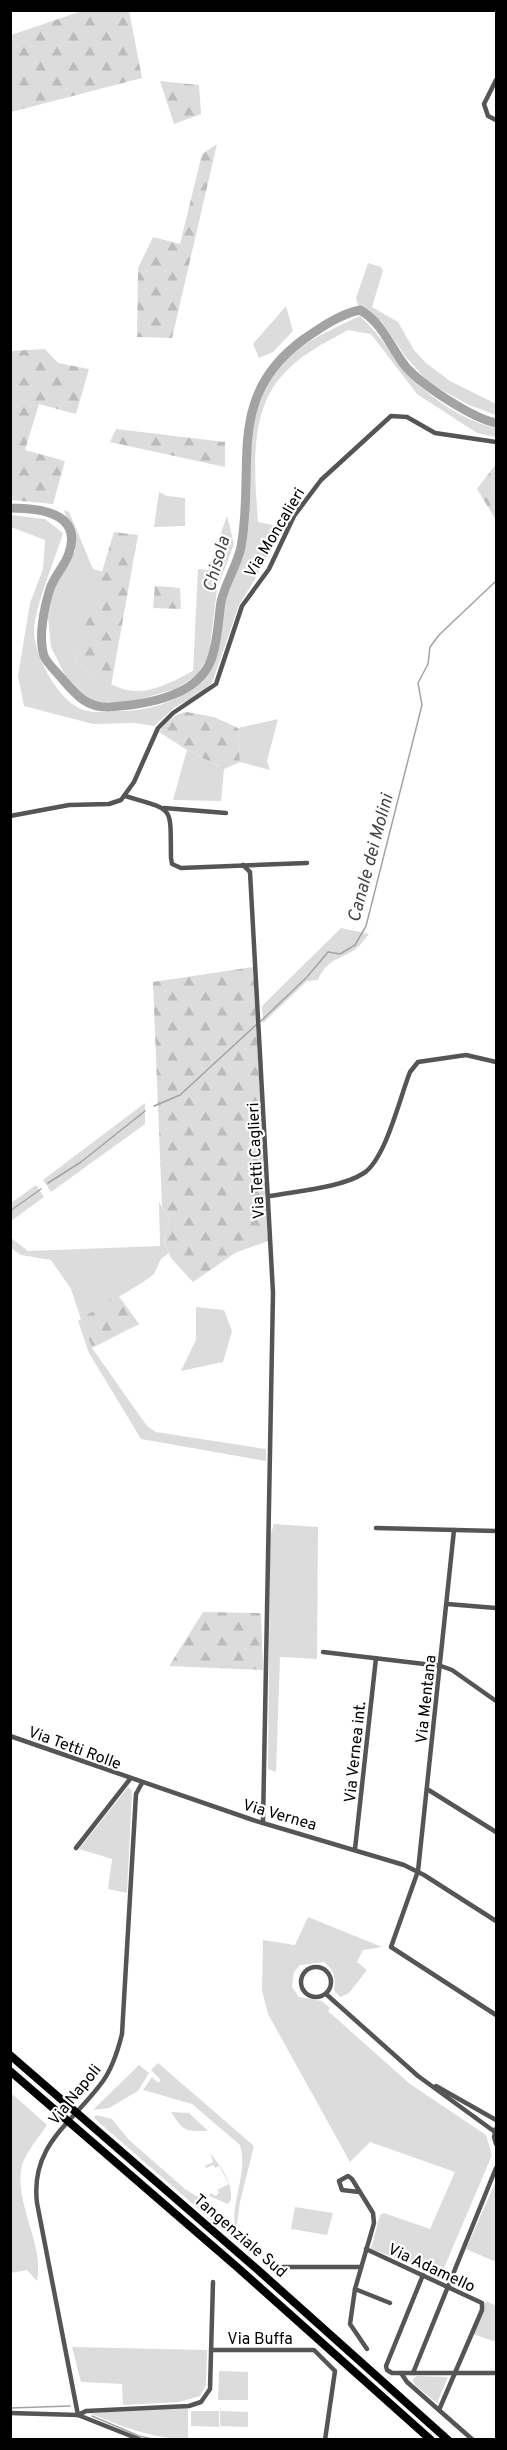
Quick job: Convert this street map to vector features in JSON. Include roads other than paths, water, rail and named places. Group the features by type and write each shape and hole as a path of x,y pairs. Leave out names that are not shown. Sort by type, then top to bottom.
{"highway":[{"name":"Tangenziale Sud","path":"10,2055 275,2284 448,2439"},
{"name":"Tangenziale Sud","path":"10,2071 237,2267 431,2439"}],"street":[{"path":"496,80 484,110 488,116 496,120"},
{"name":"Via Moncalieri","path":"125,796 158,728 165,719 216,684 242,606 269,569 294,516 321,480 340,460 391,416 397,414 435,433 496,441"},
{"path":"10,816 69,804 109,804 125,796 164,808 226,813"},
{"path":"164,808 170,814 172,864 181,868 307,863"},
{"name":"Via Tetti Caglieri","path":"243,865 250,872 270,1196 273,1293 263,1823"},
{"path":"270,1196 346,1181 365,1172 381,1148 410,1072 418,1062 457,1055 481,1057 496,1062"},
{"path":"376,1528 496,1531"},
{"name":"Via Mentana","path":"418,1871 454,1530"},
{"path":"447,1604 496,1608"},
{"path":"322,1652 441,1666 452,1670 496,1701"},
{"name":"Via Vernea int.","path":"355,1849 376,1658"},
{"name":"Via Tetti Rolle","path":"10,1736 130,1779"},
{"path":"76,1848 130,1779"},
{"name":"Via Vernea","path":"130,1779 418,1871 496,1921"},
{"name":"Via Napoli","path":"78,2415 36,2192 41,2160 60,2130 111,2067 122,2034 136,1794 142,1783"},
{"path":"427,1789 496,1832"},
{"path":"418,1871 391,1947 496,2014"},
{"path":"317,1967 328,1972 331,1986 326,1994 312,1997 303,1991 301,1982 307,1970 317,1967"},
{"path":"326,1994 418,2076 496,2130 496,2144"},
{"path":"418,2076 496,2120"},
{"path":"413,2373 496,2168"},
{"path":"359,2192 342,2190 339,2181 348,2176 359,2192 373,2213 374,2223 355,2289 350,2324 367,2349"},
{"name":"Via Adamello","path":"366,2249 482,2302 482,2310 439,2410"},
{"path":"283,2267 360,2268"},
{"path":"423,2276 386,2366 393,2373 496,2373"},
{"path":"212,2350 213,2282"},
{"path":"355,2289 390,2303"},
{"name":"Via Buffa","path":"78,2415 86,2410 189,2406 201,2402 210,2389 212,2350 314,2350 335,2371 325,2439"},
{"path":"401,2373 407,2382 473,2439"},
{"path":"10,2413 78,2415 141,2439"}],"waterway":[{"name":"Chisola","path":"10,508 45,511 64,521 70,529 72,539 69,553 52,584 44,614 42,631 44,656 74,692 89,703 102,707 137,704 168,697 182,691 204,673 211,660 221,602 241,547 245,517 248,434 253,409 263,385 279,361 304,339 338,318 360,310 375,322 414,375 461,408 496,423"},
{"name":"Canale dei Molini","path":"261,1021 307,977 328,952 340,954 355,945 366,926 422,705 418,683 428,664 430,647 439,635 496,581"},
{"name":"Canale dei Molini","path":"154,1106 180,1095 257,1024"},
{"name":"Canale dei Molini","path":"48,1183 81,1162 145,1111"},
{"name":"Canale dei Molini","path":"10,1211 41,1189"},
{"path":"10,2408 70,2406"},
{"path":"92,2416 139,2436 157,2440"}]}
